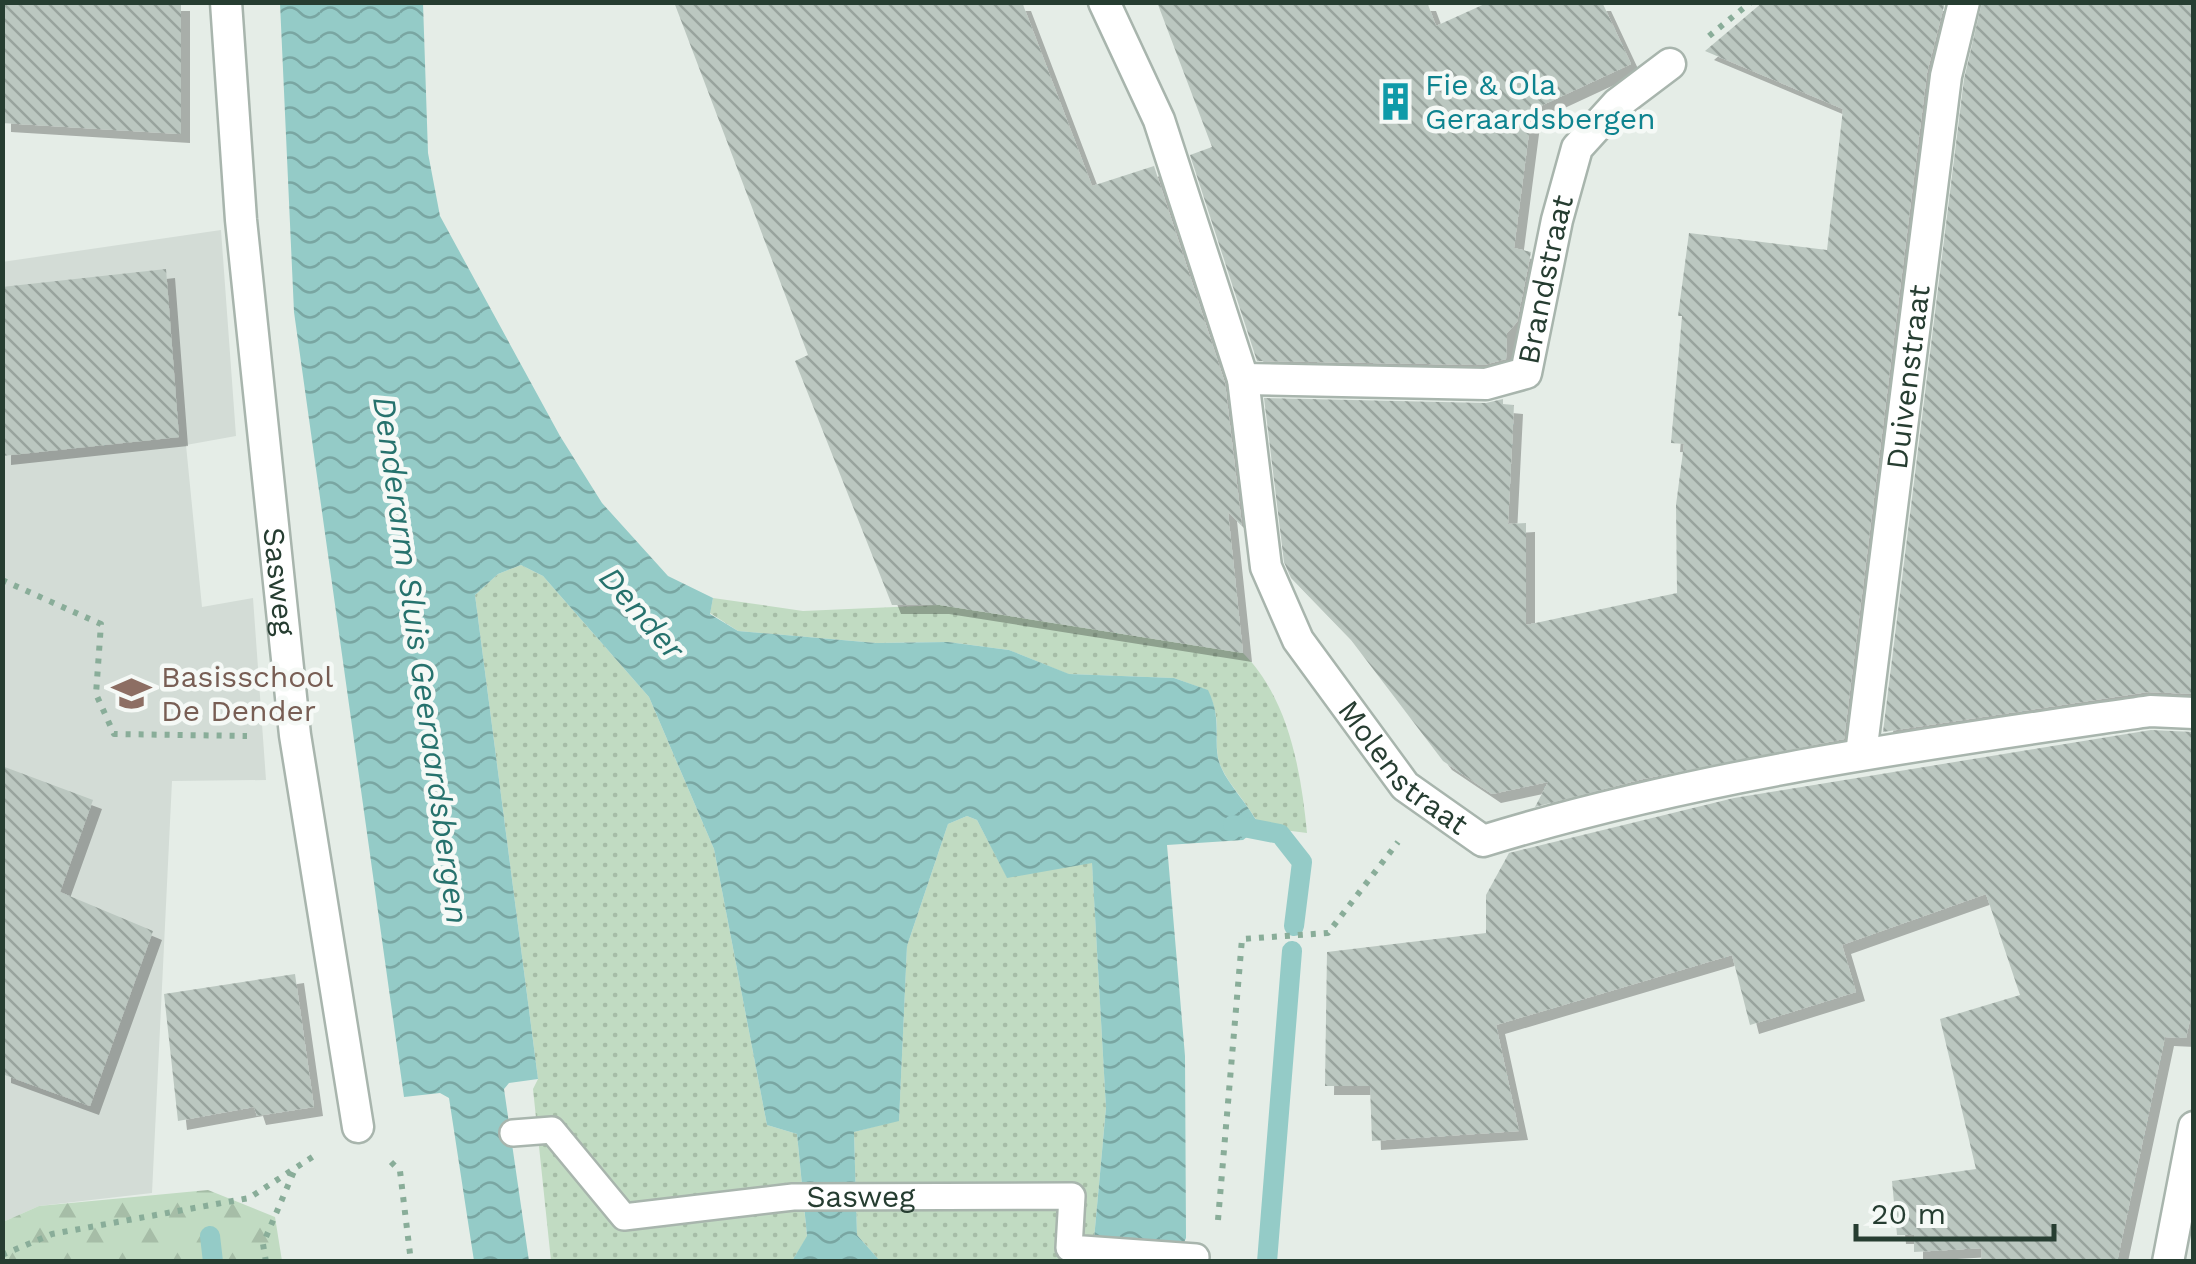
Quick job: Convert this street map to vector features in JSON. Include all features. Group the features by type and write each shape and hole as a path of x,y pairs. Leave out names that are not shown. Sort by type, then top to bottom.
{"street":[{"name":"Sasweg","path":"226,2 243,239 296,735 358,1127"},
{"name":"Molenstraat","path":"1104,2 1159,120 1243,379 1266,566 1298,640 1405,786 1426,806 1482,841 1632,800 1860,754 2150,711 2194,713"},
{"name":"Duivenstraat","path":"1860,754 1946,76 1964,2"},
{"name":"Brandstraat","path":"1243,379 1486,384 1526,373 1577,148 1617,104 1670,64"},
{"path":"2168,1262 2194,1127"}],"lane":[{"name":"Sasweg","path":"513,1133 552,1130 624,1217 793,1197 1072,1196 1069,1248 1196,1258"}],"path":[{"path":"2,580 100,624 96,694 114,734 296,735"},
{"path":"1218,1222 1242,939 1328,933 1426,806"},
{"path":"358,1127 400,1171 411,1262"},
{"path":"2,1255 52,1234 250,1198 296,1168 263,1244 266,1262"},
{"path":"20,1248 20,1262"}],"shaded area":[{"name":"Basisschool De Dender","path":"221,230 236,436 186,445 202,607 253,598 266,780 172,781 152,1193 39,1206 3,1222 2,262"}],"green space":[{"path":"521,565 543,576 649,697 714,849 767,1125 797,1134 807,1237 792,1261 551,1261 533,1089 538,1079 475,595 498,574"},
{"path":"713,598 803,611 940,605 1243,653 1259,671 1282,714 1296,761 1307,833 1260,827 1221,767 1215,712 1207,690 1174,678 1068,674 1009,650 948,642 876,643 738,631 710,613"},
{"path":"967,816 977,820 1007,877 1092,862 1106,1108 1092,1261 880,1261 857,1235 854,1132 899,1120 907,946 948,824"},
{"path":"208,1190 275,1217 282,1261 3,1261 3,1222 39,1206"}],"water":[{"path":"280,3 423,3 428,153 440,216 560,436 602,503 668,576 713,598 710,614 738,631 876,643 948,642 1009,650 1069,674 1174,678 1208,690 1215,713 1221,767 1260,827 1243,840 1167,845 1185,1056 1186,1238 1176,1261 1092,1261 1106,1108 1092,863 1007,878 977,820 967,816 948,824 907,946 899,1121 854,1132 857,1235 880,1261 792,1261 807,1236 797,1134 767,1125 714,849 649,697 543,576 521,565 498,574 475,595 538,1079 509,1083 504,1089 529,1261 474,1261 449,1098 440,1093 404,1097 294,312"}],"building":[{"path":"2,2 181,2 181,134 2,123"},
{"path":"674,2 1022,2 1092,186 1154,166 1225,383 1242,526 1228,512 1243,653 940,605 892,605 795,361 808,355"},
{"path":"1157,2 1427,2 1436,26 1489,2 1602,2 1631,64 1532,110 1514,248 1531,252 1517,322 1507,333 1506,359 1484,365 1257,361 1190,155 1212,147"},
{"path":"1763,2 1945,2 1927,73 1844,739 1643,779 1535,807 1548,782 1492,794 1443,761 1351,640 1291,578 1284,562 1264,398 1486,403 1503,399 1503,404 1514,405 1508,524 1526,523 1526,625 1677,593 1676,505 1684,444 1671,443 1682,316 1678,316 1689,233 1827,250 1843,109 1705,51"},
{"path":"1982,2 2194,2 2194,694 2148,692 1883,732 1964,79"},
{"path":"166,269 179,437 2,456 2,287"},
{"path":"2151,730 2194,732 2194,1002 2186,1038 2165,1037 2117,1262 1981,1262 1982,1248 1914,1252 1914,1235 1897,1235 1892,1181 1976,1169 1940,1019 2020,995 1986,894 1842,945 1856,992 1750,1025 1732,955 1496,1025 1519,1131 1372,1141 1370,1086 1325,1086 1327,952 1486,933 1486,895 1509,853 1734,798"},
{"path":"2,766 93,800 60,892 153,931 90,1106 2,1074"},
{"path":"295,974 314,1107 257,1116 254,1107 178,1121 164,994"}],"waterway":[{"path":"1233,825 1280,834 1302,862 1294,926"},
{"path":"1267,1262 1292,951"},
{"path":"210,1236 213,1262"}],"place":[{"name":"Fie & Ola Geraardsbergen","path":"1395,102"},
{"name":"Basisschool De Dender","path":"131,694"}],"water label":[{"name":"Dender","path":"642,613"},
{"name":"Denderarm Sluis Geeraardsbergen","path":"421,660"}]}
